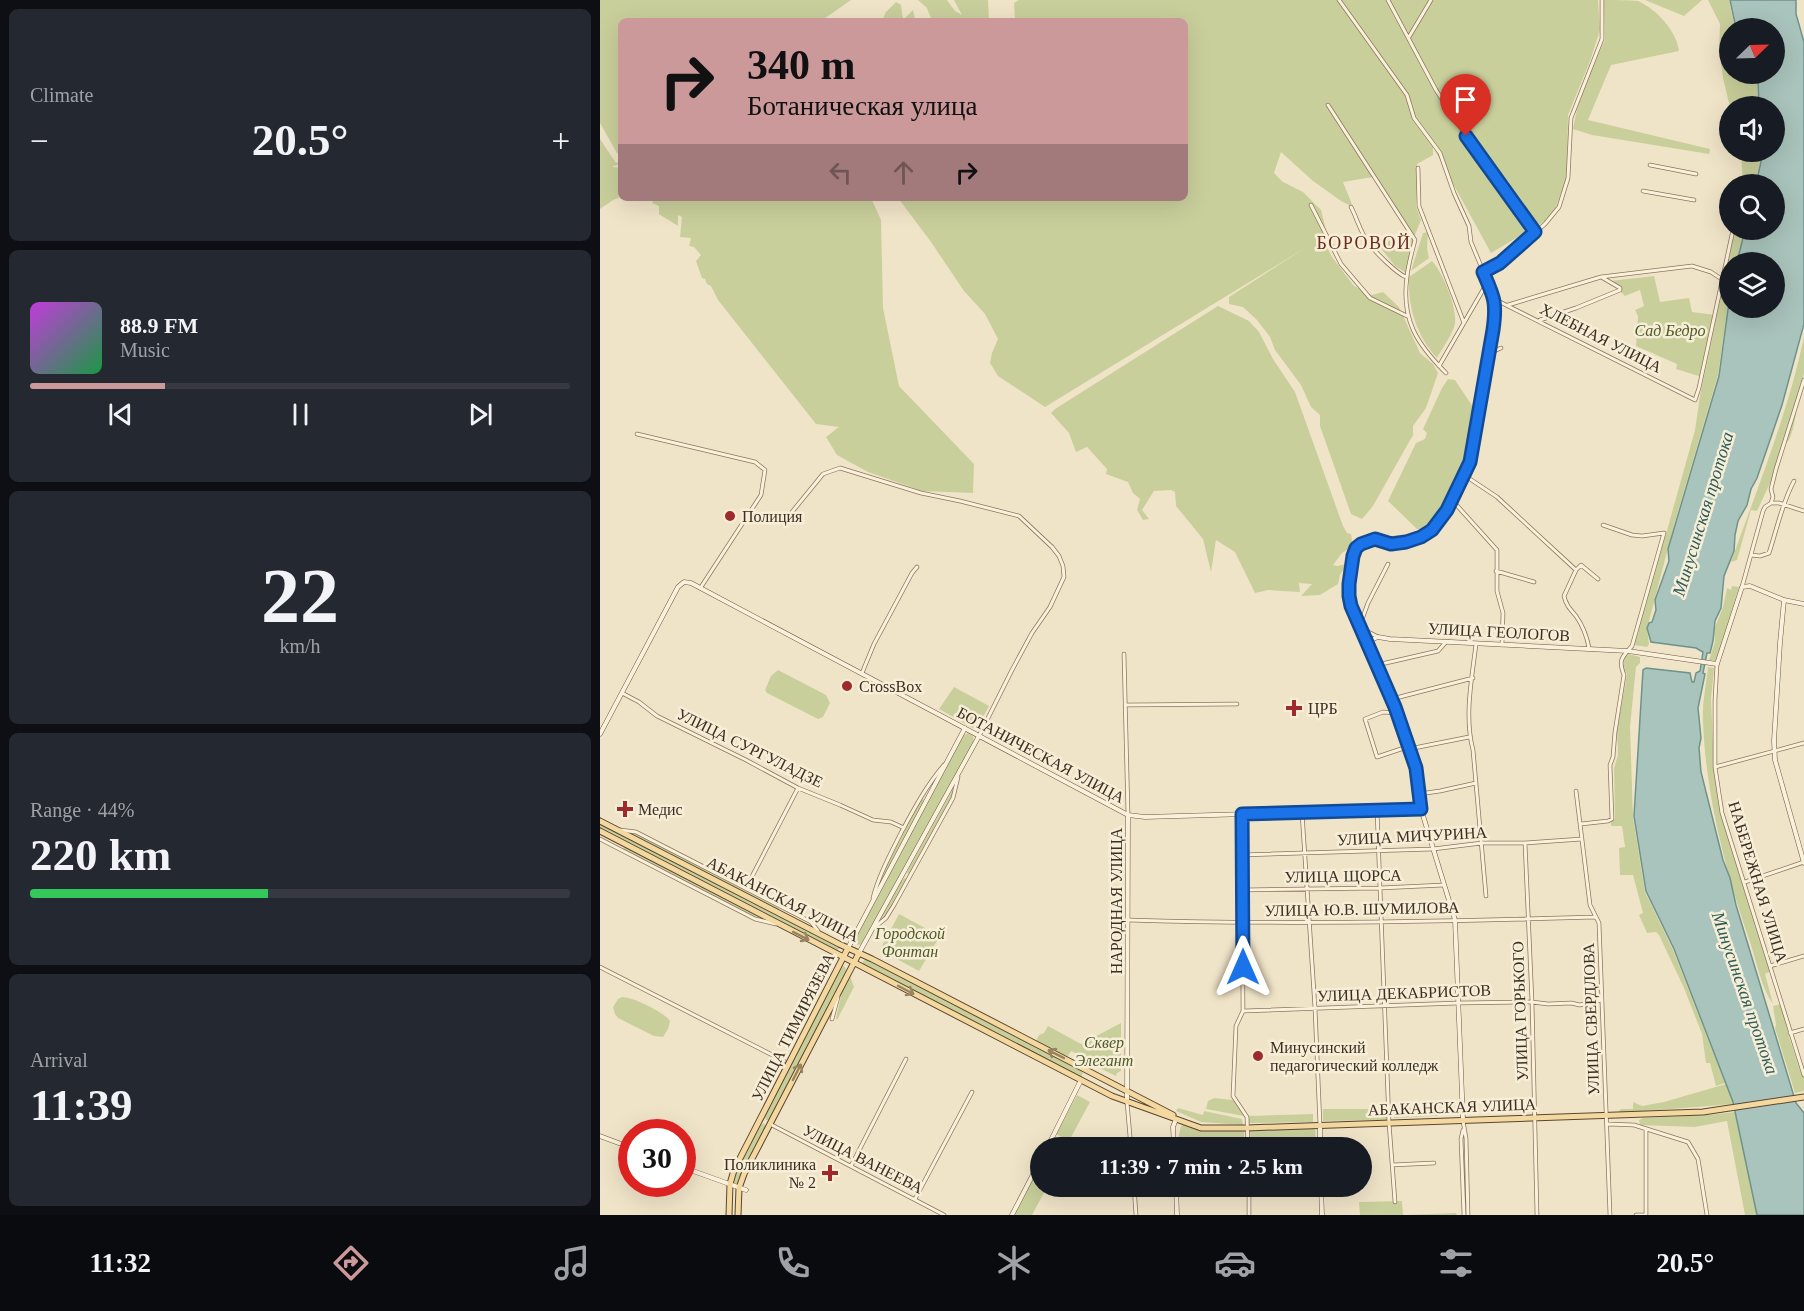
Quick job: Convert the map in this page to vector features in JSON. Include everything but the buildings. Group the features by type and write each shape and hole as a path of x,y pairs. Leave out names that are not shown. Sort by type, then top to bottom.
{"main road":[{"name":"АБАКАНСКАЯ УЛИЦА","path":"600,821 1127,1090 1176,1118"},
{"name":"АБАКАНСКАЯ УЛИЦА","path":"600,831 1112,1096 1201,1128 1703,1112 1804,1097"},
{"name":"УЛИЦА ТИМИРЯЗЕВА","path":"729,1215 729,1184 734,1170 848,948"},
{"name":"УЛИЦА ТИМИРЯЗЕВА","path":"738,1215 739,1188 744,1174 859,953"},
{"path":"1082,1080 1087,1070"},
{"path":"1112,1096 1118,1092 1116,1085"},
{"path":"761,1120 770,1124"}],"street":[{"path":"1339,0 1407,95 1414,118 1440,153 1469,226 1471,242 1495,300 1496,312 1473,452 1452,500 1439,522 1421,537 1391,544 1375,539 1356,548 1353,556 1349,596 1359,627 1392,699 1416,768 1421,809 1455,920 1463,1129 1466,1138 1466,1215"},
{"path":"1388,0 1436,90 1535,232"},
{"path":"1393,7 1397,0"},
{"path":"1409,38 1431,0"},
{"path":"1483,272 1500,263 1545,224 1559,207 1568,178 1571,118 1602,39 1602,0"},
{"path":"1328,105 1415,240 1406,277 1407,315 1416,336 1426,351 1446,373"},
{"path":"1650,165 1696,174"},
{"path":"1418,168 1419,206 1464,323"},
{"path":"1643,191 1694,200"},
{"path":"1311,205 1341,264 1370,298 1407,315"},
{"path":"1351,207 1367,242 1391,268 1406,277"},
{"path":"1508,305 1601,277 1692,266 1719,277"},
{"path":"1539,320 1620,290 1601,277"},
{"path":"1439,366 1488,283"},
{"name":"ХЛЕБНАЯ УЛИЦА","path":"1495,300 1695,399 1700,388 1719,298"},
{"path":"1490,352 1501,348"},
{"path":"1771,503 1773,479 1804,380"},
{"path":"637,434 755,462 765,471 762,495 701,587"},
{"path":"792,512 823,474 840,468 921,493 1019,516 1052,547 1063,566 1064,577 1050,608 1032,633 979,736"},
{"path":"1464,475 1497,497 1576,570"},
{"path":"1751,555 1768,553 1785,496 1794,481"},
{"path":"1452,500 1497,550 1497,591 1503,613 1502,646"},
{"path":"1804,511 1779,503 1771,503 1765,507 1742,588 1750,586 1784,600 1804,604"},
{"path":"1581,824 1612,819 1610,765 1624,675 1621,667 1622,657 1632,646 1664,533 1632,535 1603,525"},
{"path":"1359,627 1368,603 1388,564"},
{"path":"1588,648 1587,637 1580,623 1566,606 1564,596 1576,570 1581,565 1598,579"},
{"path":"862,673 874,644 917,567"},
{"path":"1496,571 1533,582"},
{"name":"БОТАНИЧЕСКАЯ УЛИЦА","path":"622,693 678,587 684,582 691,583 1128,815 1144,817 1421,809"},
{"name":"НАБЕРЕЖНАЯ УЛИЦА","path":"1742,588 1714,664 1715,767 1722,813 1804,1075"},
{"path":"1745,882 1804,862 1774,752 1784,600"},
{"path":"1359,627 1378,637"},
{"path":"1368,647 1371,640 1378,637"},
{"name":"УЛИЦА ГЕОЛОГОВ","path":"1378,637 1502,646 1628,651 1714,664"},
{"path":"1377,665 1438,651 1446,642"},
{"path":"1476,644 1469,737 1473,750 1486,896"},
{"name":"НАРОДНАЯ УЛИЦА","path":"1124,654 1128,815 1127,1102 1130,1137"},
{"path":"1392,699 1473,678"},
{"path":"600,734 622,693"},
{"name":"УЛИЦА СУРГУЛАДЗЕ","path":"622,693 639,702 657,716 798,788 873,820 891,822 904,828"},
{"path":"1125,705 1237,704"},
{"path":"1397,713 1383,712 1365,719 1377,757 1404,748 1469,737"},
{"name":"УЛИЦА ТИМИРЯЗЕВА","path":"848,948 965,728"},
{"name":"УЛИЦА ТИМИРЯЗЕВА","path":"859,953 979,736"},
{"path":"1715,767 1804,743"},
{"path":"872,903 878,878 928,783 949,759"},
{"path":"871,930 886,918 953,798 959,771"},
{"path":"1419,794 1476,783"},
{"path":"746,888 798,788"},
{"name":"УЛИЦА СВЕРДЛОВА","path":"1576,791 1590,905 1599,923 1610,1215"},
{"path":"1377,810 1389,1123 1395,1202"},
{"path":"1302,813 1315,1008 1320,1137"},
{"path":"1242,814 1243,1011 1236,1026 1233,1096 1247,1117 1247,1137"},
{"path":"618,830 636,832 746,888 811,922 821,935"},
{"path":"600,839 755,919 782,926"},
{"name":"УЛИЦА МИЧУРИНА","path":"1242,855 1433,849 1482,843 1582,839"},
{"name":"УЛИЦА ГОРЬКОГО","path":"1525,843 1532,1002 1537,1215"},
{"name":"УЛИЦА ЩОРСА","path":"1243,890 1444,885"},
{"name":"УЛИЦА Ю.В. ШУМИЛОВА","path":"1128,920 1243,923 1596,917"},
{"path":"1770,966 1804,956"},
{"path":"600,967 784,1061"},
{"path":"832,1019 840,990"},
{"name":"УЛИЦА ДЕКАБРИСТОВ","path":"1243,1011 1458,1003 1532,1002 1548,1005 1571,1003 1580,1005 1601,1000"},
{"path":"1790,1033 1804,1029"},
{"path":"851,1167 906,1059"},
{"path":"1053,1137 1082,1080"},
{"path":"915,1200 972,1092"},
{"path":"1173,1137 1176,1118"},
{"name":"УЛИЦА ВАНЕЕВА","path":"770,1124 944,1215"},
{"path":"1608,1124 1634,1125 1684,1140 1692,1147 1698,1159 1707,1215"},
{"path":"1636,1215 1646,1215 1646,1129"},
{"path":"600,1136 618,1143"},
{"path":"1392,1165 1434,1163"},
{"path":"696,1172 746,1190"},
{"path":"1012,1215 1030,1180"},
{"path":"1135,1197 1136,1215"},
{"path":"1176,1197 1177,1215"},
{"path":"1249,1197 1249,1215"},
{"path":"1321,1197 1322,1215"}],"green space":[{"path":"600,0 851,0 825,18 618,18 618,153 600,123"},
{"path":"918,0 947,0 955,11 962,15 954,0 988,0 989,18 931,18 927,8"},
{"path":"1019,0 1598,0 1600,30 1568,115 1567,178 1552,217 1491,253 1433,147 1433,155 1417,164 1416,206 1421,220 1414,237 1403,223 1392,201 1373,177 1343,182 1353,207 1313,181 1281,152 1274,173 1283,182 1303,192 1321,210 1327,234 1322,237 1332,257 1354,286 1372,295 1383,292 1399,307 1420,353 1433,364 1438,373 1426,408 1413,426 1413,435 1373,506 1362,519 1351,514 1320,426 1320,415 1311,407 1301,385 1275,350 1270,337 1257,320 1243,307 1229,304 1229,297 1305,248 1045,407 998,376 990,363 998,339 985,314 964,291 900,201 1188,201 1188,18 1015,18 1014,3"},
{"path":"1604,0 1638,1 1645,5 1670,28 1679,51 1611,65 1588,120 1710,149 1709,154 1592,135 1573,129 1577,109 1592,67 1605,40"},
{"path":"1645,0 1702,0 1684,16"},
{"path":"1708,0 1729,0 1733,18 1719,18 1719,22"},
{"path":"896,2 901,5 903,18 883,18"},
{"path":"913,10 915,18 905,18"},
{"path":"1724,84 1757,84 1758,96 1727,96"},
{"path":"600,139 616,163 618,162 618,165 613,167 618,168 618,198 600,209"},
{"path":"1742,162 1760,162 1757,174 1742,174"},
{"path":"653,201 872,201 881,220 883,308 899,386 974,464 973,493 922,491 868,472 837,455 826,437 839,427 816,424 718,300 711,286 702,278 696,261 701,255 694,247 689,246 691,238 680,237 682,217 678,215 678,226 659,214 659,206 652,203"},
{"path":"1428,232 1429,258 1411,271 1423,233"},
{"path":"1405,233 1416,243 1406,273 1395,266 1379,246"},
{"path":"1733,240 1742,240 1740,252 1730,252"},
{"path":"1432,261 1448,290 1455,316 1452,331 1437,358 1424,340 1415,320 1409,288 1409,277"},
{"name":"Сад Бедро","path":"1654,276 1660,302 1689,298 1692,312 1715,315 1702,377 1676,369 1677,364 1636,346 1638,316 1635,310 1644,306 1640,290 1625,296 1610,281"},
{"path":"1218,306 1249,321 1259,332 1273,359 1295,392 1343,526 1347,533 1351,534 1353,546 1342,553 1333,565 1347,564 1340,575 1338,584 1320,595 1301,596 1312,584 1299,583 1300,592 1268,590 1255,593 1235,552 1216,540 1211,572 1203,539 1176,506 1175,492 1171,490 1154,491 1142,510 1149,519 1143,520 1137,510 1140,499 1133,493 1128,482 1106,474 1107,469 1087,447 1076,452 1069,433 1051,413"},
{"path":"1719,306 1719,318 1726,318 1718,375 1674,525 1647,629 1649,644 1647,647 1634,645 1695,430"},
{"path":"1804,337 1804,373 1793,429 1789,440 1784,445 1778,466 1757,511 1751,510 1737,560 1731,562 1781,422"},
{"path":"1448,379 1455,380 1475,410 1470,460 1438,519 1424,529 1417,529 1388,501 1416,443 1425,439 1427,433 1423,429"},
{"path":"1732,586 1739,587 1716,661 1709,660 1715,642 1714,630 1727,588 1731,590"},
{"path":"1628,654 1640,657 1640,663 1636,667 1630,727 1633,817 1645,892 1673,950 1725,1083 1716,1086 1710,1063 1706,1063 1702,1034 1684,988 1659,935 1656,932 1647,933 1639,915 1643,913 1633,875 1620,875 1619,848 1625,847 1622,826 1611,826 1611,822 1615,819 1614,768 1618,755 1617,730 1627,674 1624,659"},
{"path":"1708,667 1714,668 1711,699 1714,768 1721,813 1771,971 1765,974 1773,1004 1763,984 1733,890 1713,807 1703,722"},
{"path":"778,670 826,695 830,703 823,717 818,719 767,693 765,690 771,676"},
{"path":"954,687 989,706 980,723 973,728 939,709"},
{"path":"968,733 973,736 974,742 863,941 860,945 855,944 854,941 963,736"},
{"path":"957,782 955,793 887,915 878,923 900,883 909,874 907,873 909,868"},
{"path":"922,799 924,800 923,805 876,894 879,879"},
{"path":"600,823 840,948 836,951 600,829"},
{"path":"625,832 635,833 779,908 778,910 772,908"},
{"path":"628,847 770,921 753,917 623,849"},
{"name":"Городской Фонтан","path":"899,914 940,936 919,971 880,950"},
{"path":"866,959 1083,1071 1082,1077 863,965"},
{"path":"844,966 847,971 770,1120 766,1120 765,1117 772,1101 840,967"},
{"path":"850,976 854,987 837,1020 842,992"},
{"path":"622,997 640,1002 667,1017 670,1021 663,1037 654,1036 618,1018 613,1007"},
{"path":"1781,1004 1790,1040 1804,1076 1804,1091 1795,1093 1775,1028 1773,1006"},
{"name":"Сквер Элегант","path":"1121,1023 1121,1071 1116,1076 1096,1066 1078,1062 1075,1060 1081,1056 1071,1051 1068,1056 1062,1055 1036,1041 1048,1026 1081,1044"},
{"path":"1726,1084 1734,1104 1621,1113 1619,1111 1633,1109 1633,1102 1642,1106 1664,1102"},
{"path":"1077,1095 1090,1102 1071,1137 1062,1137 1056,1134"},
{"path":"1214,1098 1233,1100 1244,1116 1206,1109 1208,1101"},
{"path":"1437,1107 1438,1116 1394,1118 1393,1109"},
{"path":"1178,1108 1203,1115 1204,1111 1242,1119 1243,1125 1201,1122 1176,1111"},
{"path":"1323,1109 1387,1109 1387,1120 1323,1121"},
{"path":"1735,1112 1757,1215 1745,1215 1727,1121 1695,1127 1640,1125 1639,1120"},
{"path":"1313,1114 1313,1122 1249,1123 1249,1116"},
{"path":"764,1123 766,1128 738,1184 734,1185 738,1169"},
{"path":"1185,1124 1202,1130 1244,1131 1244,1137 1178,1137 1181,1126"},
{"path":"1315,1127 1316,1137 1250,1137 1250,1131"},
{"path":"1030,1184 1030,1197 1042,1197 1032,1215 1014,1215"},
{"path":"1402,1201 1403,1215 1360,1215 1359,1202"},
{"path":"1456,1213 1457,1215 1403,1215"}],"water":[{"name":"Минусинская протока","path":"1730,0 1796,0 1796,14 1804,42 1804,324 1782,405 1747,505 1738,521 1734,551 1724,576 1721,608 1715,621 1713,641 1710,653 1707,653 1703,673 1705,674 1698,708 1701,738 1699,748 1701,772 1723,860 1796,1103 1804,1113 1804,1215 1757,1215 1733,1102 1674,949 1646,891 1634,816 1643,670 1646,668 1690,673 1692,682 1694,682 1696,673 1700,671 1703,652 1696,648 1651,642 1647,628 1656,610 1655,600 1669,561 1668,549 1719,376 1727,318 1785,318 1785,252 1740,252 1742,240 1785,240 1785,174 1758,174 1761,162 1785,162 1785,96 1759,96 1758,84 1785,84 1785,18 1734,18"}],"place":[{"name":"Полиция","path":"730,516"},
{"name":"CrossBox","path":"847,686"},
{"name":"ЦРБ","path":"1294,708"},
{"name":"Медис","path":"625,809"},
{"name":"Минусинский педагогический колледж","path":"1258,1056"},
{"name":"Поликлиника № 2","path":"830,1173"}],"district":[{"name":"БОРОВОЙ","path":"1364,243"}],"route":[{"path":"1243,967 1242,814 1421,809 1416,768 1395,707 1351,606 1349,584 1353,556 1356,548 1361,544 1375,539 1391,544 1421,537 1432,530 1447,510 1470,462 1496,312 1495,300 1483,272 1500,263 1535,232 1466,136"}]}
